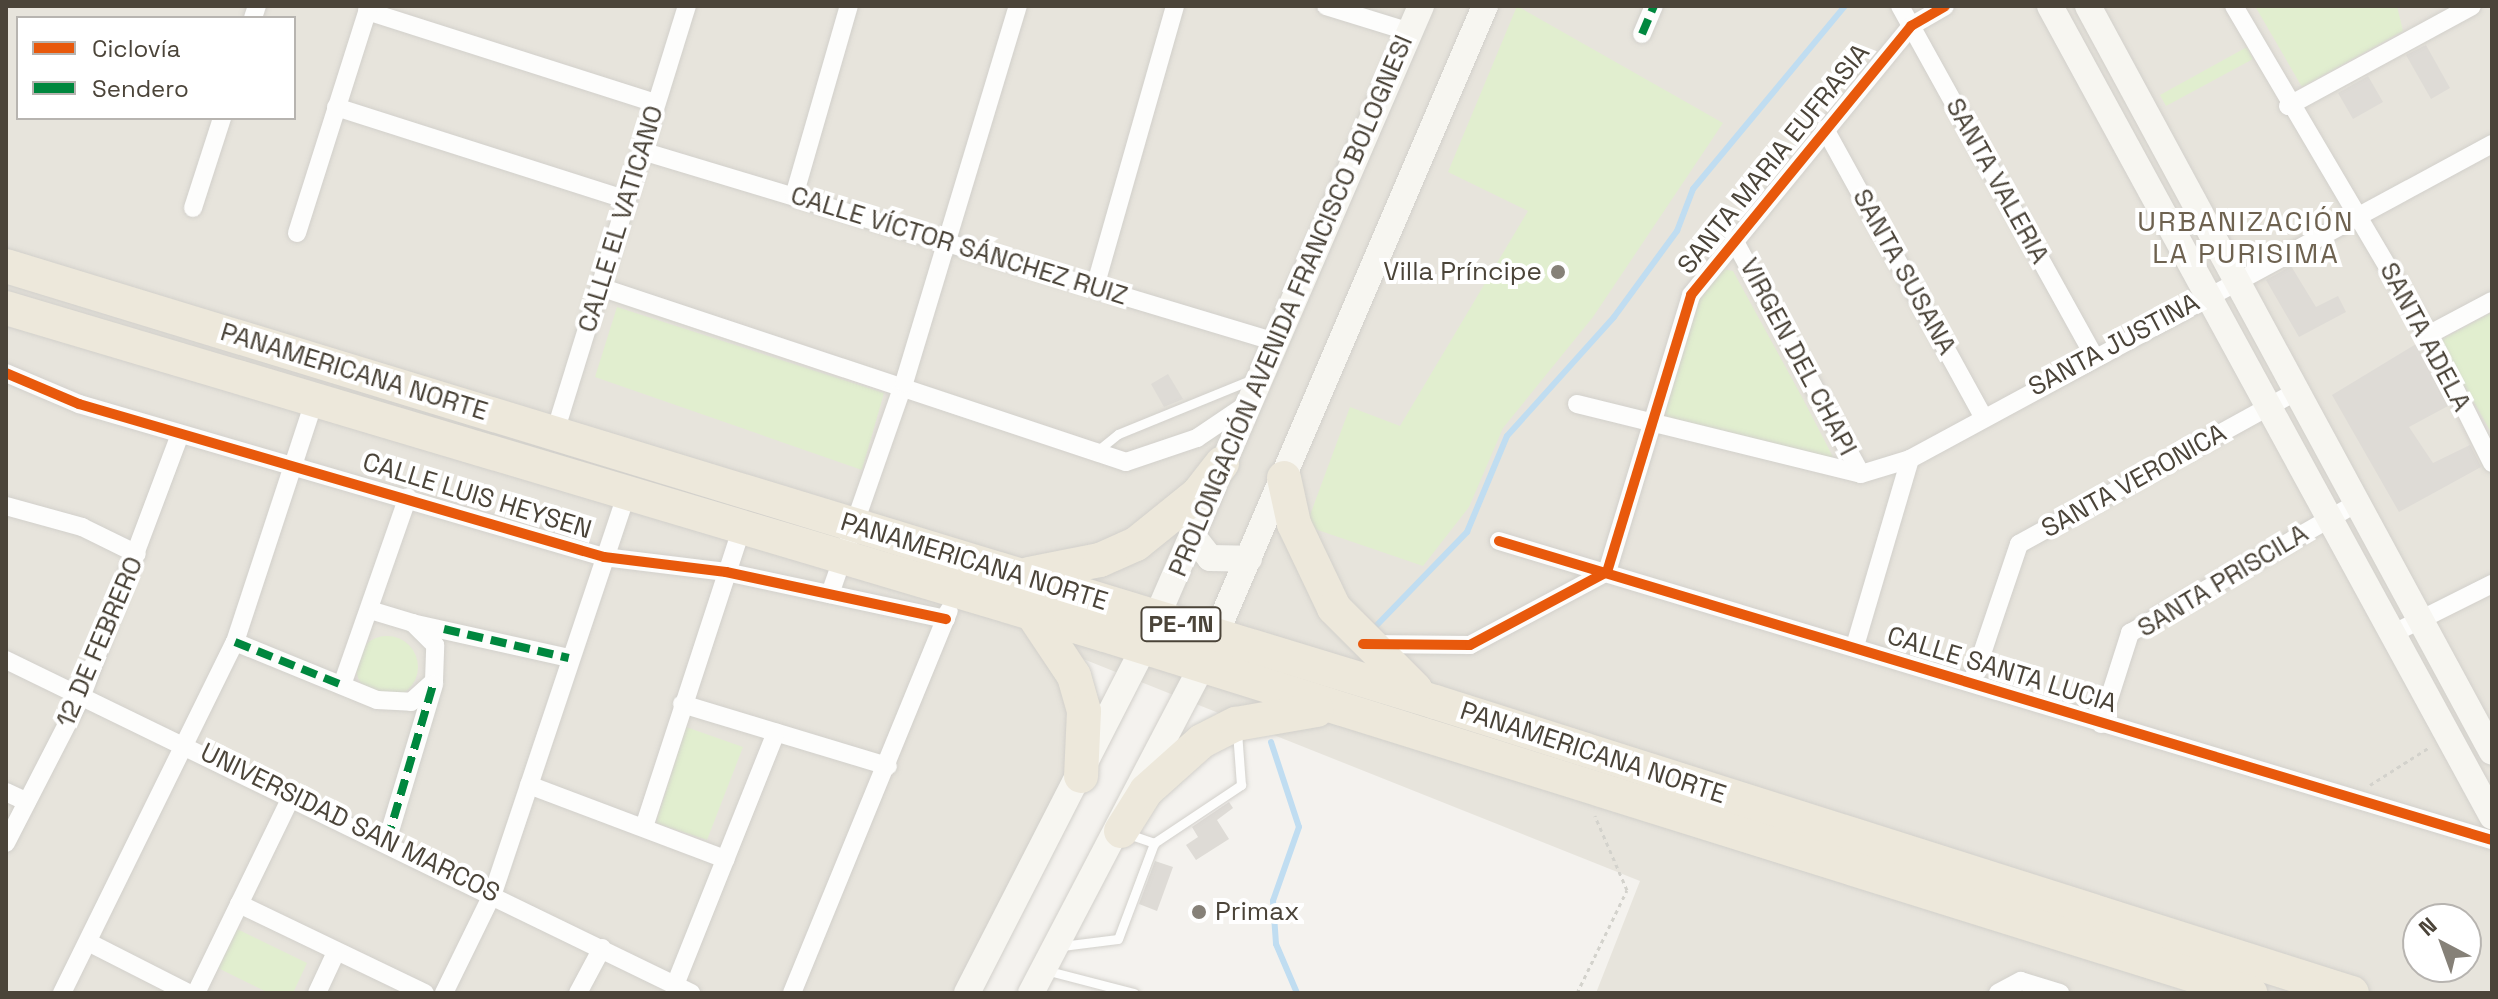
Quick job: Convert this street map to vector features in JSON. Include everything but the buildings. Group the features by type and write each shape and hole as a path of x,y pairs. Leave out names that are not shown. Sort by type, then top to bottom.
{"highway":[{"name":"PANAMERICANA NORTE","path":"6,266 1156,617 1209,651 1344,709 1582,784 2212,975 2352,993"},
{"name":"PANAMERICANA NORTE","path":"6,308 844,558 952,606 1034,616 1143,649 1209,651 1435,702 2212,975 2250,993"},
{"path":"1022,575 1074,567 1136,544 1198,494 1222,463"},
{"path":"1284,478 1311,567 1363,644 1435,702"},
{"path":"1034,616 1074,676 1084,711 1081,776"},
{"path":"1121,831 1172,764 1236,724 1289,710 1344,709"}],"main road":[{"name":"PROLONGACIÓN AVENIDA FRANCISCO BOLOGNESI","path":"967,993 1081,776 1143,649 1421,6"},
{"path":"1043,970 1121,831 1209,651 1485,6"},
{"path":"2050,6 2492,816"},
{"path":"2088,6 2294,393 2419,620 2489,739"},
{"path":"1192,535 1210,558 1249,559"}],"street":[{"name":"CALLE EL VATICANO","path":"555,432 687,6"},
{"path":"794,196 849,6"},
{"path":"830,594 858,525 904,383 1018,6"},
{"path":"1095,287 1175,6"},
{"path":"1326,6 1410,32"},
{"path":"1642,34 1654,6"},
{"name":"SANTA VALERIA","path":"1900,6 2094,356"},
{"name":"SANTA MARIA EUFRASIA","path":"1607,572 1655,424 1691,295 1911,26 1945,6"},
{"name":"SANTA ADELA","path":"2234,6 2288,106 2359,216 2428,335 2487,441 2492,463"},
{"path":"2288,106 2472,6"},
{"path":"297,233 368,8 656,103"},
{"path":"336,107 627,200"},
{"path":"193,208 221,120"},
{"name":"SANTA SUSANA","path":"1825,129 1983,416"},
{"name":"SANTA JUSTINA","path":"1861,474 1910,459 1983,416 2492,144"},
{"name":"CALLE VÍCTOR SÁNCHEZ RUIZ","path":"642,151 1276,342"},
{"name":"VIRGEN DEL CHAPI","path":"1734,240 1861,474"},
{"path":"600,287 904,383 1126,462 1158,455 1249,403"},
{"path":"2428,335 2492,301"},
{"name":"CALLE LUIS HEYSEN","path":"6,373 180,434 408,497 604,557 726,572 830,594 952,606"},
{"name":"SANTA VERONICA","path":"1972,683 2019,544 2294,393"},
{"path":"62,993 189,745 235,642 290,465 315,399"},
{"path":"1577,404 1861,474"},
{"name":"12 DE FEBRERO","path":"6,843 82,695 180,434"},
{"path":"1855,646 1910,459"},
{"path":"444,993 493,893 569,658 627,493"},
{"path":"342,685 408,497"},
{"name":"SANTA PRISCILA","path":"2101,724 2130,633 2355,504"},
{"path":"6,506 82,527 137,554"},
{"path":"644,827 742,528"},
{"name":"CALLE SANTA LUCIA","path":"1499,541 2492,840"},
{"path":"1363,644 1470,645 1607,572"},
{"path":"2392,634 2492,584"},
{"path":"792,993 952,606"},
{"path":"370,610 413,623 569,658"},
{"path":"387,841 434,681 435,645 413,623"},
{"path":"235,642 393,705 411,702 434,681"},
{"name":"UNIVERSIDAD SAN MARCOS","path":"6,660 387,841 683,989"},
{"path":"682,704 888,766"},
{"path":"683,989 725,859 776,732"},
{"path":"2452,742 2489,739"},
{"path":"529,785 725,859"},
{"path":"6,792 27,802"},
{"path":"196,993 292,795"},
{"path":"239,904 425,993"},
{"path":"88,942 188,993"},
{"path":"578,993 602,948"},
{"path":"317,993 336,952"},
{"path":"2004,988 2060,993"}],"lane":[{"path":"1096,452 1145,422 1260,377"},
{"path":"1043,970 1118,939 1154,843 1241,785 1236,724"},
{"path":"1121,831 1154,843"},
{"path":"1043,970 1104,988 1134,993"}],"path":[{"path":"2350,798 2452,742"},
{"path":"1577,993 1627,890 1582,784"}],"shaded area":[{"path":"6,6 2492,6 2492,993 1596,993 1640,881 1043,643 1070,687 1076,757 960,993 6,993"}],"green space":[{"name":"Villa Príncipe","path":"1517,6 1723,123 1593,317 1503,428 1469,507 1423,566 1306,526 1350,407 1400,426 1528,211 1448,172"},
{"path":"2255,6 2397,6 2403,31 2302,87"},
{"path":"2247,47 2253,59 2166,106 2160,95"},
{"path":"1723,269 1733,271 1803,399 1833,457 1828,465 1662,417 1696,304"},
{"path":"617,307 884,393 862,470 595,377"},
{"path":"2492,312 2492,434 2439,341"},
{"path":"387,636 409,645 418,667 409,689 387,698 365,689 356,667 365,645"},
{"path":"686,727 743,747 707,840 656,823"},
{"path":"237,929 307,963 293,993 269,993 218,968"}],"waterway":[{"path":"1376,626 1467,532 1507,436 1614,317 1677,231 1693,189 1845,6"},
{"path":"1271,742 1299,827 1273,901 1276,944 1297,993"}],"marked path":[{"path":"1642,34 1654,6"},
{"path":"444,629 569,658"},
{"path":"235,642 342,685"},
{"path":"387,841 434,681"}],"cycle path":[{"path":"1363,644 1470,645 1607,572 1691,295 1911,26 1945,6"},
{"path":"6,373 79,404 604,557 726,572 946,619"},
{"path":"1499,541 2492,840"}],"place":[{"name":"Villa Príncipe","path":"1558,272"},
{"name":"Primax","path":"1199,912"}],"district":[{"name":"URBANIZACIÓN LA PURISIMA","path":"2246,237"}]}
